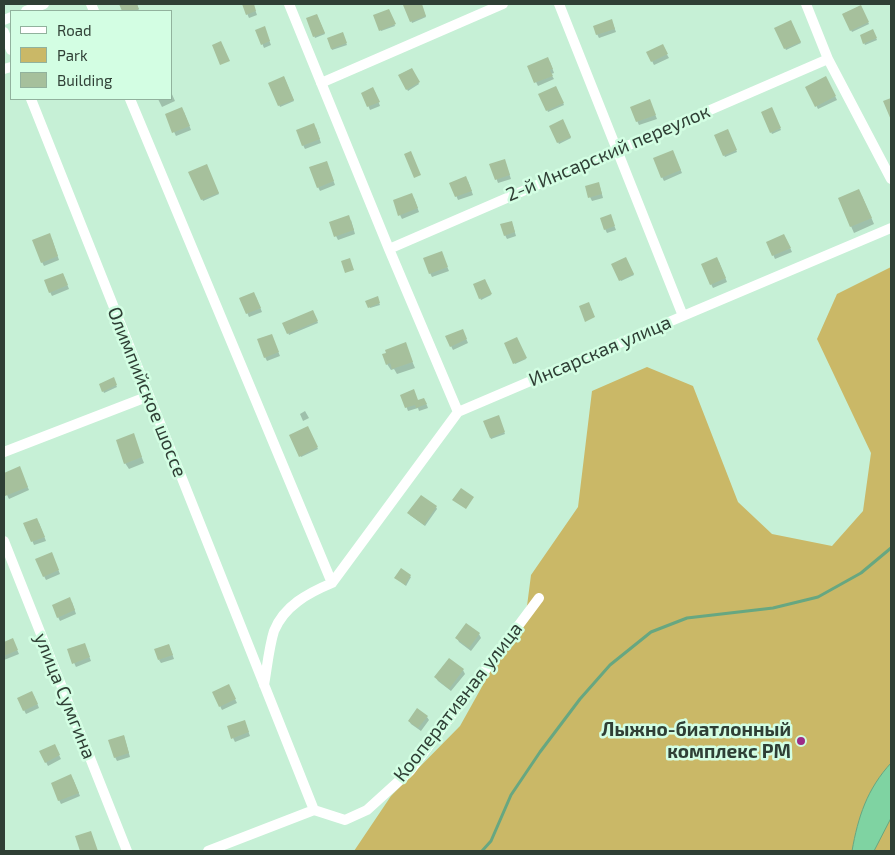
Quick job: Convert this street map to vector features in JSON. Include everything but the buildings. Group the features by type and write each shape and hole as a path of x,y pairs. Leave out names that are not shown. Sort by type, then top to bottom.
{"street":[{"path":"29,10 44,4"},
{"path":"264,686 274,631 286,611 308,593 332,583 458,412 289,4"},
{"path":"321,83 503,4"},
{"name":"Инсарская улица","path":"458,412 683,316 558,4"},
{"path":"806,4 828,59 891,179"},
{"path":"4,32 10,47"},
{"name":"2-й Инсарский переулок","path":"389,249 616,149 828,59"},
{"name":"Олимпийское шоссе","path":"31,100 314,810"},
{"path":"130,100 332,583"},
{"path":"683,316 891,228"},
{"path":"4,452 149,396"},
{"name":"улица Сумгина","path":"4,540 127,851"},
{"name":"Кооперативная улица","path":"314,810 345,820 367,810 410,771 539,598"},
{"path":"208,851 314,810"}],"green space":[{"path":"891,267 891,851 354,851 391,796 460,726 527,606 531,575 578,507 592,391 647,367 693,386 738,502 772,534 832,546 863,511 871,453 817,339 837,294"}],"shaded area":[{"path":"891,763 891,818 874,851 852,851 857,827 865,804 876,783"}],"waterway":[{"path":"482,851 491,841 511,795 540,752 580,699 610,665 651,632 687,618 773,608 818,597 861,573 891,548"}],"place":[{"name":"Лыжно-биатлонный комплекс РМ","path":"801,741"}]}
